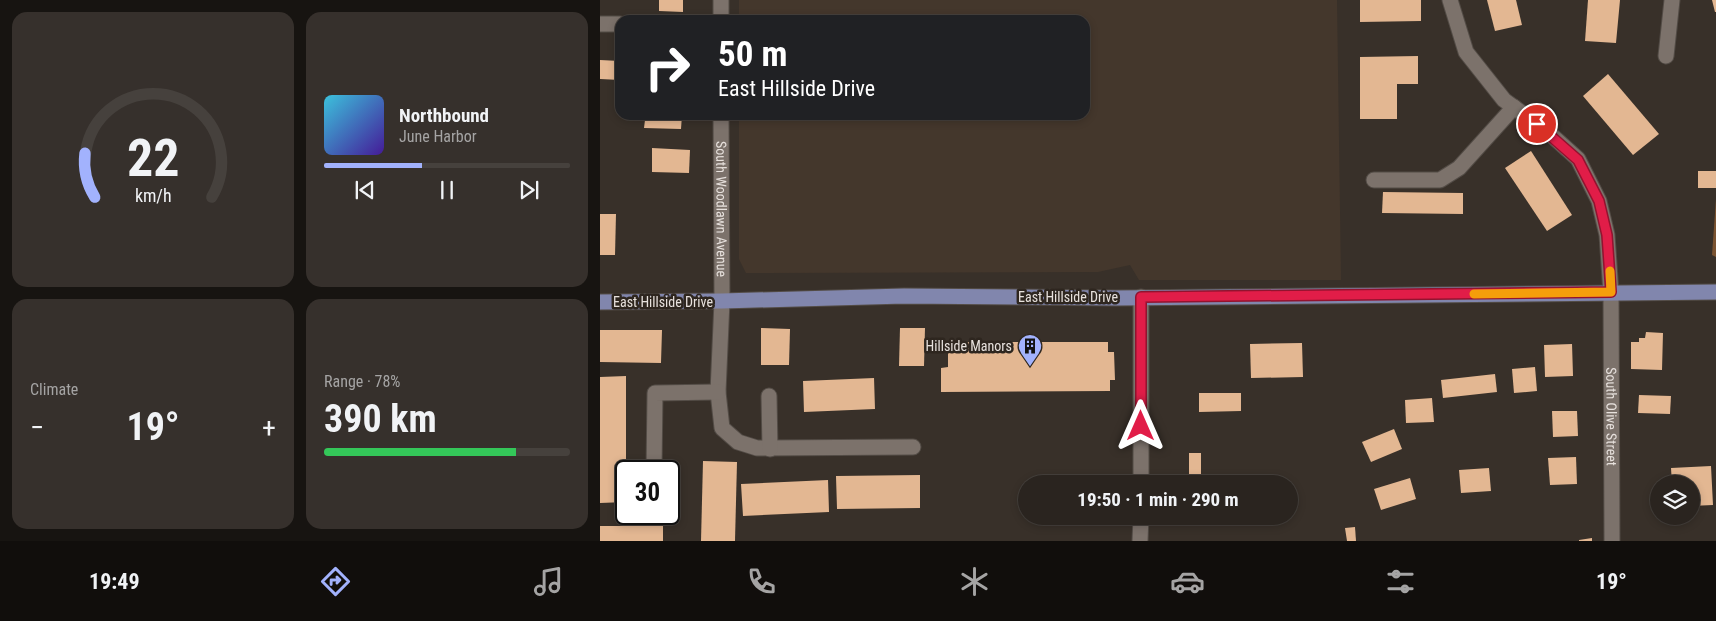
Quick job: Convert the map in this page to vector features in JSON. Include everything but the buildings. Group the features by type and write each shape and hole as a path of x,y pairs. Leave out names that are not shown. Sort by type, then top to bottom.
{"main road":[{"name":"East Hillside Drive","path":"600,302 904,296 1116,298 1716,292"}],"street":[{"path":"721,0 721,15"},
{"name":"South Olive Street","path":"1450,0 1466,52 1504,100 1548,132 1578,160 1599,201 1607,235 1611,292 1612,541"},
{"path":"1666,56 1672,0"},
{"path":"600,24 615,24"},
{"path":"1374,180 1440,180 1459,168 1514,107"},
{"name":"South Woodlawn Avenue","path":"721,120 722,301 718,392 722,428 738,442 748,447 770,449 913,447"},
{"path":"1141,297 1141,475"},
{"path":"654,460 654,393 718,392"},
{"path":"769,396 770,449"},
{"path":"1140,541 1141,525"}],"shaded area":[{"path":"739,0 1337,0 1341,280 1139,280 1130,265 1098,272 746,273 739,259 739,120 1090,120 1090,15 739,15"},
{"path":"1716,199 1716,257 1712,255"}],"slow traffic":[{"path":"1474,294 1611,292 1610,271"}],"place":[{"name":"Hillside Manors","path":"1030,367"}],"route":[{"path":"1141,426 1141,297 1611,292 1607,235 1599,201 1578,160 1537,124"}]}
